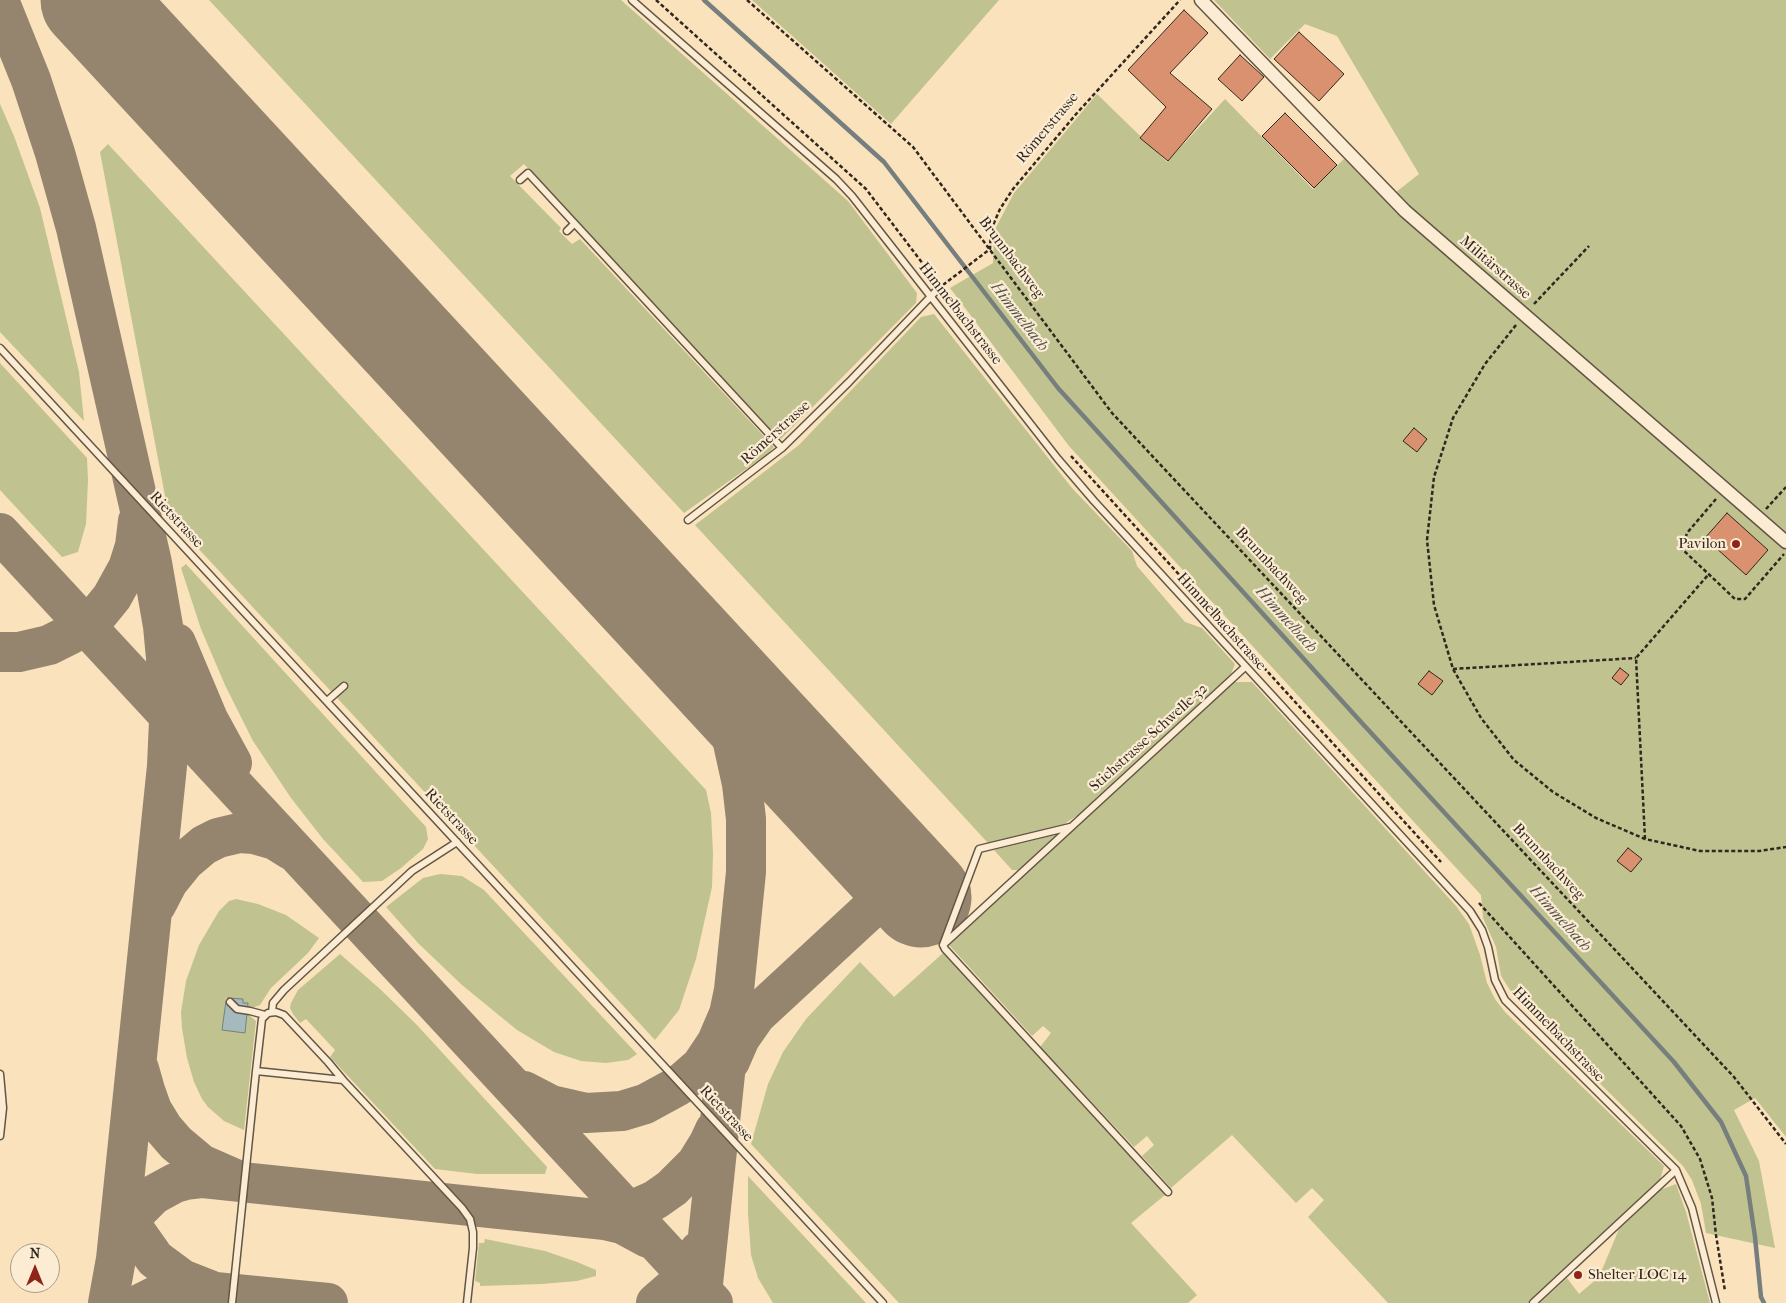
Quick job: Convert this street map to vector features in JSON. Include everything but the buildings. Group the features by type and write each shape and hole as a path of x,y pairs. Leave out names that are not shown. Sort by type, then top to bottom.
{"street":[{"name":"Militärstrasse","path":"1201,0 1405,211 1786,542"}],"lane":[{"name":"Himmelbachstrasse","path":"632,0 847,190 1070,473 1245,667 1470,911 1482,930 1488,947 1494,980 1505,1000 1676,1170 1692,1208 1716,1303"},
{"path":"520,180 528,173 782,448"},
{"path":"567,231 574,224"},
{"name":"Römerstrasse","path":"688,520 782,448 849,382 936,291"},
{"name":"Rietstrasse","path":"0,348 884,1303"},
{"name":"Stichstrasse-Schwelle-32","path":"943,945 1245,667"},
{"path":"327,701 344,686"},
{"name":"Stichstrasse-Schwelle-32","path":"943,945 979,849 1070,827"},
{"path":"272,1012 273,1003 284,990 412,871 457,842"},
{"path":"943,945 1168,1192"},
{"path":"230,1002 236,1009 265,1015"},
{"path":"232,1303 260,1023 265,1015 272,1012 284,1015 470,1219 473,1239 467,1303"},
{"path":"256,1071 343,1080"},
{"path":"0,1074 3,1108 0,1136"},
{"path":"1533,1303 1676,1170"}],"path":[{"name":"Brunnbachweg","path":"747,0 913,147 1112,413 1734,1077 1786,1144"},
{"name":"Römerstrasse","path":"990,249 990,230 1000,209 1013,190 1077,113 1180,0"},
{"path":"1589,246 1524,315 1485,364 1453,418 1434,477 1427,540 1434,605 1453,669 1481,718 1514,760 1552,792 1596,818 1645,839 1700,851 1759,851 1786,847"},
{"path":"952,279 990,249"},
{"path":"1759,518 1786,487"},
{"path":"1726,488 1687,533 1682,549 1734,599 1745,599 1786,552"},
{"path":"1645,839 1636,658 1708,576"},
{"path":"1453,669 1636,658"}],"green space":[{"path":"209,0 621,0 848,201 917,293 916,303 781,439 774,435 524,164 510,176 561,228 559,231 572,244 580,239 774,447 766,455 684,513"},
{"path":"752,0 999,0 891,124"},
{"path":"1214,0 1786,0 1786,1137 1755,1098 1734,1110 1759,1161 1775,1248 1706,1233 1701,1204 1692,1180 1683,1166 1517,1001 1501,976 1496,947 1483,918 1481,895 1069,446 950,288 993,263 994,231 1014,193 1097,94 1167,162 1225,99 1313,189 1344,159 1386,200 1419,174 1337,36 1305,24 1270,59"},
{"path":"0,104 14,136 40,208 79,372 84,421 0,332"},
{"path":"108,144 706,790 711,813 712,887 696,959 679,1010 655,1040 169,517 100,152"},
{"path":"934,314 1072,488 1132,551 1137,566 1185,622 1202,628 1235,664 1231,674 1078,815 1064,824 988,843 695,525 799,445 921,317"},
{"path":"0,363 87,458 86,524 78,552 62,557 0,490"},
{"path":"186,564 426,827 428,839 423,849 382,881 363,882 323,839 291,798 253,741 225,685 201,629 181,568"},
{"path":"1233,682 1252,682 1456,906 1469,924 1487,983 1495,999 1505,1012 1664,1166 1660,1180 1653,1188 1530,1303 1388,1303 1308,1217 1324,1200 1312,1188 1296,1203 1232,1135 1171,1188 1142,1156 1154,1145 1147,1136 1134,1147 1040,1047 1051,1033 1043,1026 1032,1036 949,945"},
{"path":"1059,834 1019,870 1012,870 994,850"},
{"path":"440,874 462,876 484,890 637,1054 628,1060 606,1063 581,1061 554,1052 517,1030 462,985 419,944 386,907 423,878"},
{"path":"236,899 258,904 286,915 319,938 308,953 271,988 260,1005 252,1008 243,1007 238,1004 238,999 226,998 225,1009 234,1013 248,1014 256,1021 244,1130 224,1121 202,1099 194,1082 187,1058 181,1012 186,981 199,945 219,911 229,901"},
{"path":"943,953 1165,1195 1131,1223 1197,1295 1188,1303 899,1303 751,1144 768,1084 783,1052 806,1019 860,962 894,997"},
{"path":"340,954 417,1025 547,1167 545,1174 477,1174 435,1169 330,1057 335,1050 306,1019 300,1023 290,1008 298,990"},
{"path":"748,1176 866,1303 773,1303 758,1278 751,1255"},
{"path":"1676,1184 1686,1212 1710,1303 1540,1303 1567,1278 1579,1294 1599,1277 1619,1229 1660,1190"},
{"path":"485,1239 545,1251 596,1270 596,1276 577,1281 480,1286 480,1283 475,1281 479,1243 484,1243"}],"shaded area":[{"path":"228,998 243,999 243,1003 248,1003 245,1033 222,1030"}],"waterway":[{"name":"Himmelbach","path":"704,0 884,162 1058,388 1361,722 1674,1062 1721,1122 1746,1176 1761,1297 1764,1303"}],"taxiway":[{"path":"0,3 31,80 55,153 76,228 152,563 163,626 166,658 169,721 167,766 116,1259 108,1303"},
{"path":"0,652 19,652 49,645 71,634 99,613 112,597 128,568 135,546 138,521"},
{"path":"0,533 713,1303"},
{"path":"524,1091 551,1105 586,1113 622,1111 645,1104 678,1086 701,1066 717,1042 729,1014 734,990 746,872 746,819 742,784 731,734 713,688 689,648 661,616"},
{"path":"176,643 208,719 232,763"},
{"path":"156,905 168,882 185,861 204,845 218,838 239,833 254,834 275,840 291,850"},
{"path":"730,1061 740,1038 756,1015 904,878"},
{"path":"701,1303 730,1026"},
{"path":"139,1069 152,1110 163,1128 176,1143 201,1164 233,1178"},
{"path":"603,1217 637,1208 655,1200 672,1188 696,1164 715,1130"},
{"path":"119,1242 124,1228 133,1215 153,1195 175,1183 203,1178 605,1220 622,1224 648,1238"},
{"path":"125,1198 136,1232 155,1259 182,1279 210,1290"},
{"path":"656,1303 679,1283 699,1251"},
{"path":"142,1303 160,1294 184,1289 328,1303"}],"runway":[{"path":"91,0 921,897"}],"place":[{"name":"Pavilon","path":"1736,544"},
{"name":"Shelter LOC 14","path":"1578,1275"}]}
